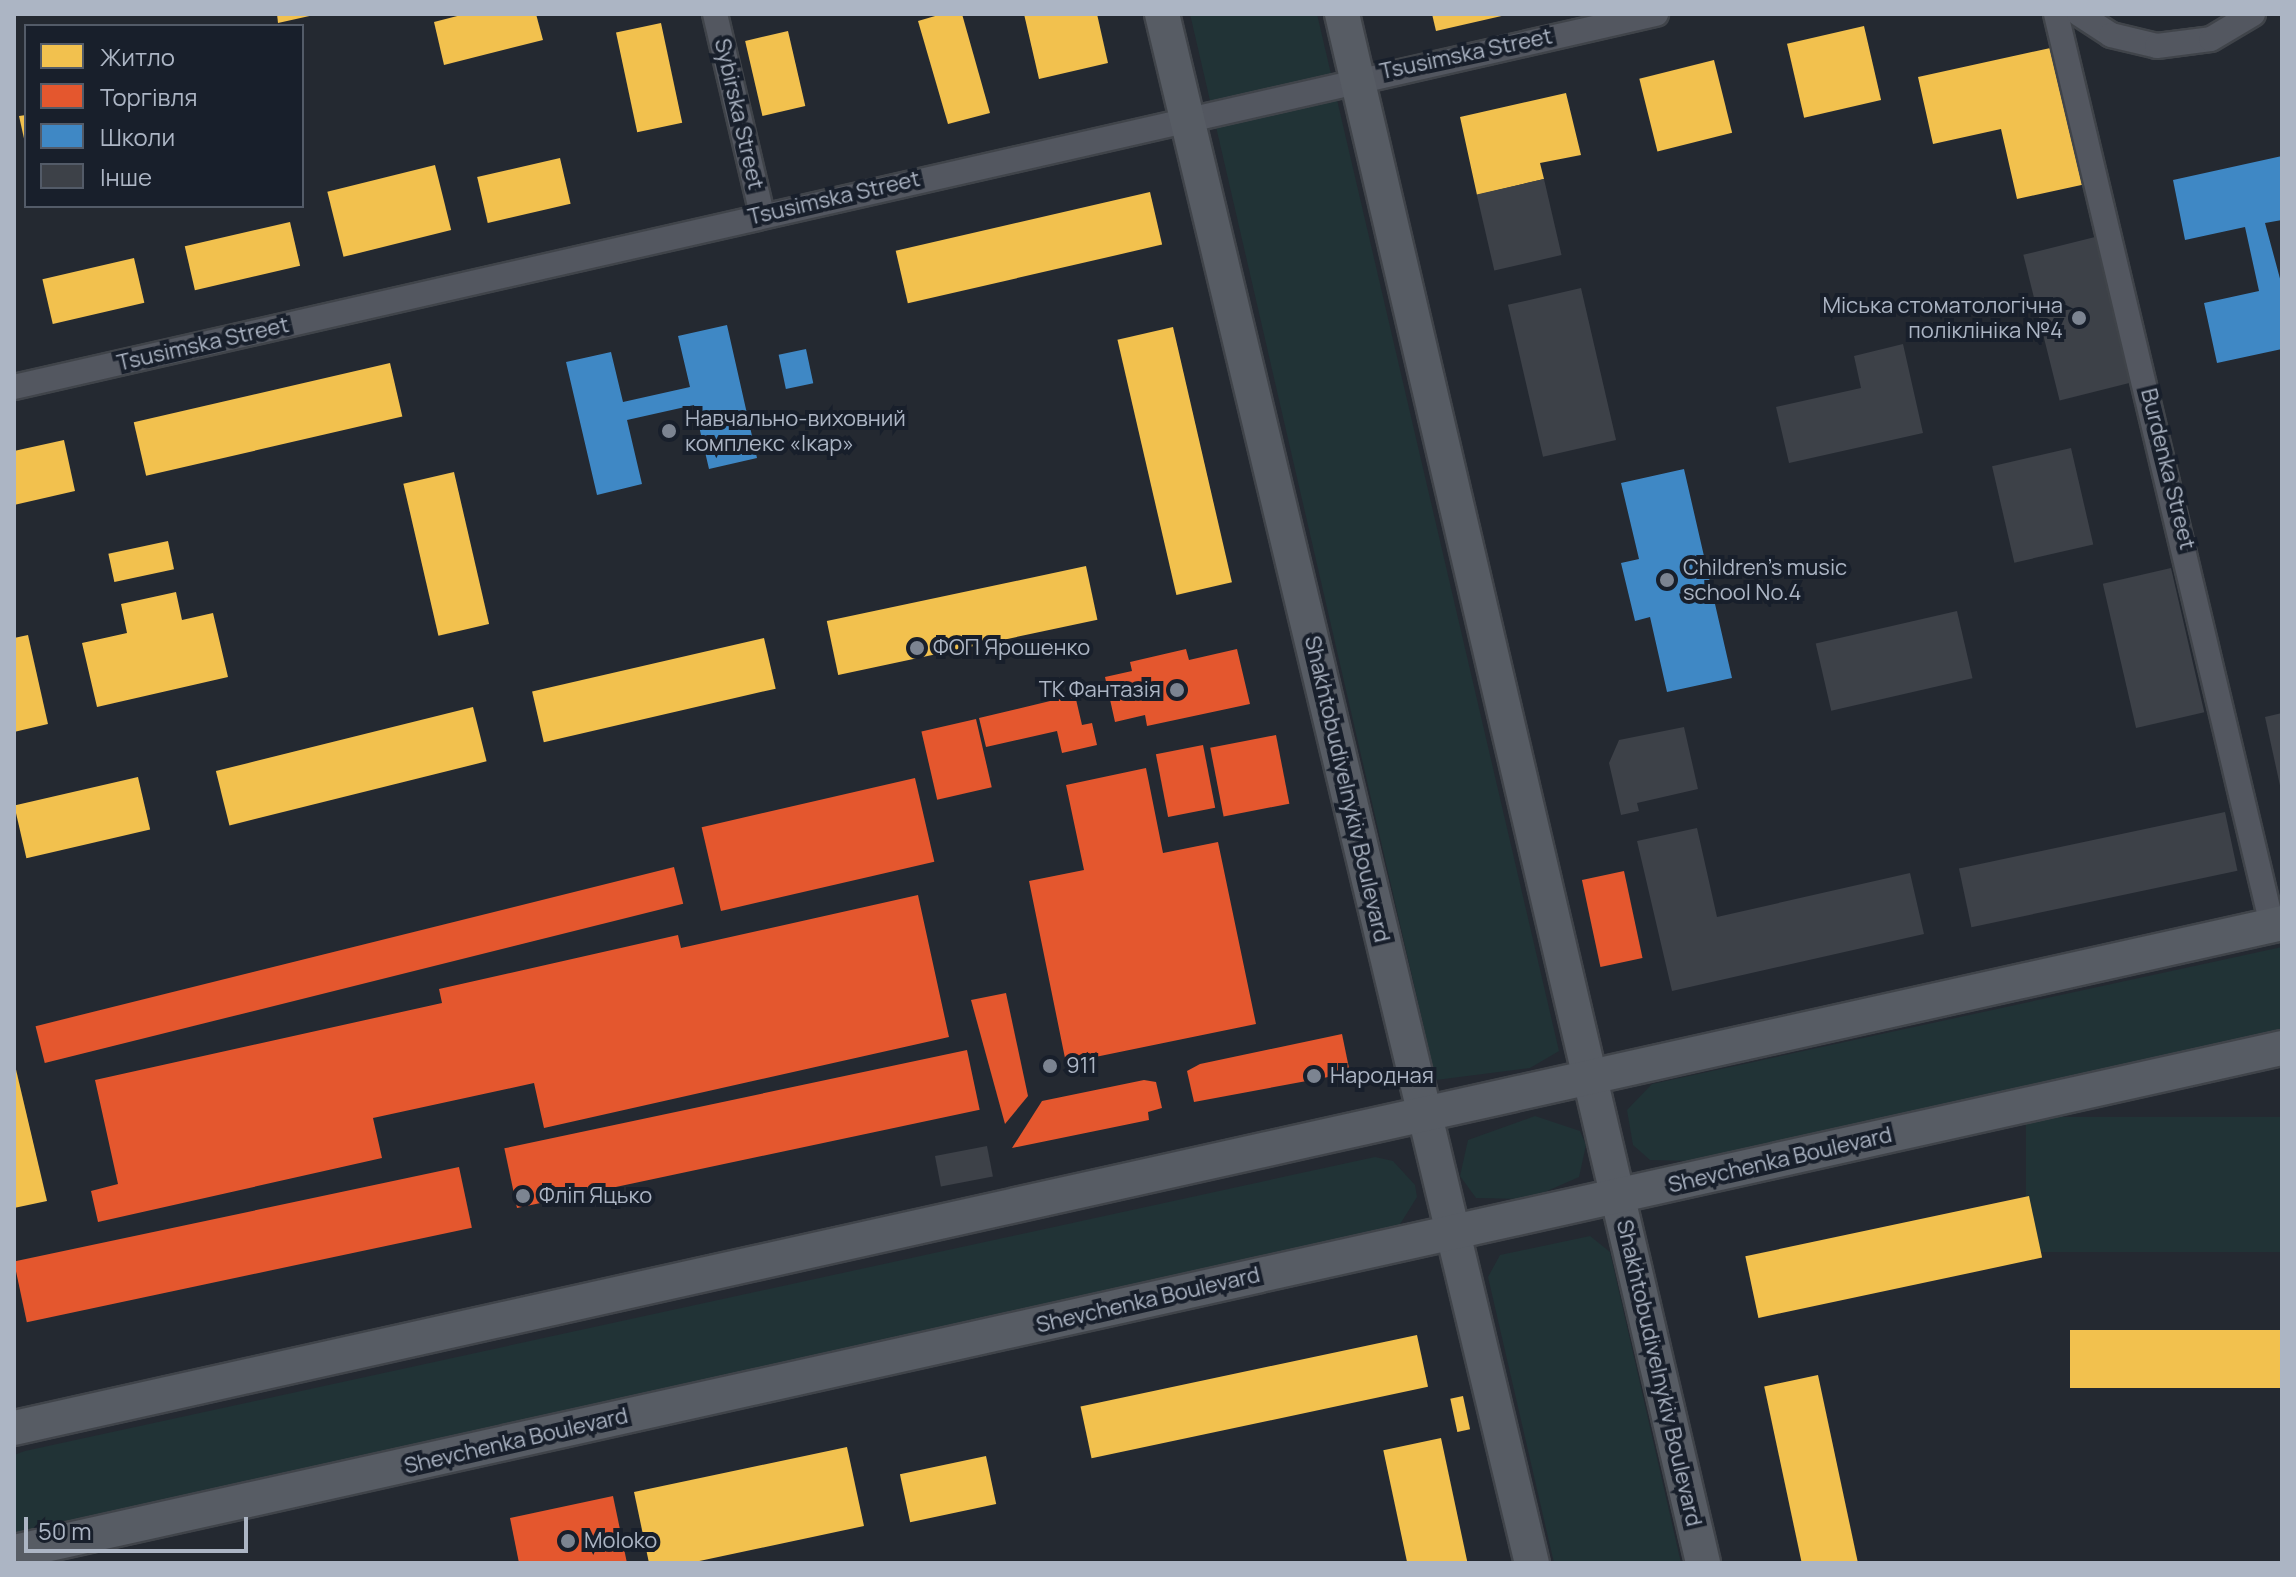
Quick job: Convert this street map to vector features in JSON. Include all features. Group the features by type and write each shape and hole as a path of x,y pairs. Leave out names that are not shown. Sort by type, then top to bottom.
{"main road":[{"name":"Shakhtobudivelnykiv Boulevard","path":"1162,14 1532,1563"},
{"name":"Shakhtobudivelnykiv Boulevard","path":"1342,14 1703,1563"},
{"path":"14,1428 2277,924"},
{"name":"Shevchenka Boulevard","path":"14,1552 2282,1048"}],"street":[{"name":"Sybirska Street","path":"715,14 762,215"},
{"name":"Tsusimska Street","path":"15,384 1357,78 1656,14"},
{"name":"Burdenka Street","path":"2056,14 2277,924"},
{"path":"2079,14 2111,35 2157,46 2211,39 2253,14"}],"shaded area":[{"path":"1190,14 1317,14 1559,1051 1530,1068 1436,1080"},
{"path":"2282,947 2282,1030 1692,1161 1650,1160 1633,1145 1627,1110 1652,1084"},
{"path":"1535,1116 1580,1131 1586,1145 1579,1177 1529,1199 1476,1198 1460,1176 1468,1140"},
{"path":"2026,1117 2282,1117 2282,1252 2026,1252"},
{"path":"1375,1157 1393,1161 1415,1185 1417,1197 1394,1234 33,1536 14,1533 14,1455 25,1451"},
{"path":"1590,1236 1610,1252 1681,1563 1554,1563 1488,1277 1500,1255"}],"building: Житло":[{"path":"277,14 314,14 314,15 278,23"},
{"path":"465,14 536,14 543,40 444,65 434,22"},
{"path":"942,14 962,14 990,113 948,124 918,21"},
{"path":"1024,14 1097,14 1108,63 1039,79"},
{"path":"1432,14 1506,14 1506,15 1436,31"},
{"path":"661,23 682,123 637,132 616,33"},
{"path":"1864,26 1881,100 1804,118 1787,44"},
{"path":"788,31 805,106 762,116 745,41"},
{"path":"2055,47 2086,184 2017,199 2001,129 1933,144 1918,77"},
{"path":"1714,60 1732,133 1657,151 1639,79"},
{"path":"1566,93 1581,155 1540,163 1544,179 1477,195 1460,117"},
{"path":"24,115 24,138 19,116"},
{"path":"560,158 571,204 488,223 477,177"},
{"path":"435,165 451,230 344,257 327,192"},
{"path":"1150,192 1162,245 908,303 896,251"},
{"path":"290,222 300,266 195,290 185,246"},
{"path":"134,258 144,303 53,324 42,279"},
{"path":"1173,327 1232,582 1176,595 1117,340"},
{"path":"390,363 402,417 146,476 134,422"},
{"path":"64,440 75,491 14,505 14,451"},
{"path":"454,472 489,624 438,636 403,484"},
{"path":"168,541 174,569 114,582 108,554"},
{"path":"1086,566 1097,620 838,675 827,621"},
{"path":"176,592 182,620 213,613 228,677 97,707 82,643 127,633 121,604"},
{"path":"28,635 48,724 14,732 14,638"},
{"path":"764,638 776,689 544,742 532,692"},
{"path":"473,707 487,761 229,825 216,771"},
{"path":"138,777 150,830 26,858 14,806"},
{"path":"14,1061 47,1201 14,1208"},
{"path":"2029,1196 2042,1258 1758,1318 1745,1256"},
{"path":"2070,1330 2282,1330 2282,1388 2070,1388"},
{"path":"1417,1335 1428,1387 1092,1458 1081,1407"},
{"path":"1818,1375 1858,1563 1802,1563 1764,1386"},
{"path":"1463,1396 1470,1429 1457,1432 1450,1399"},
{"path":"1441,1438 1468,1563 1407,1563 1383,1450"},
{"path":"847,1447 864,1526 690,1563 649,1563 634,1492"},
{"path":"986,1456 996,1504 910,1522 900,1474"}],"building: Торгівля":[{"name":"ТК Фантазія","path":"1186,649 1189,660 1237,649 1250,704 1147,726 1145,715 1115,722 1105,677 1132,671 1130,662"},
{"path":"1075,695 1082,725 1092,723 1097,745 1062,753 1057,731 986,747 979,718"},
{"path":"976,719 992,787 937,800 921,732"},
{"path":"1276,735 1289,804 1224,816 1210,748"},
{"path":"1203,745 1215,808 1168,817 1156,754"},
{"path":"1146,768 1163,853 1218,842 1256,1024 1066,1063 1029,881 1084,870 1066,785"},
{"path":"915,778 934,862 721,911 702,827"},
{"path":"674,867 683,904 45,1063 36,1026"},
{"path":"1624,871 1643,958 1600,967 1582,880"},
{"path":"918,895 949,1037 544,1128 534,1083 373,1118 382,1158 98,1222 91,1191 118,1184 95,1080 442,1003 439,989 678,935 681,948"},
{"path":"1006,993 1028,1096 1005,1124 971,1000"},
{"path":"1342,1034 1350,1073 1194,1102 1187,1071 1200,1064"},
{"path":"967,1050 980,1110 517,1208 504,1148"},
{"path":"1144,1080 1156,1082 1162,1108 1148,1112 1149,1120 1012,1148 1042,1101"},
{"path":"459,1167 472,1228 27,1322 14,1262"},
{"name":"Moloko","path":"613,1496 627,1563 519,1563 510,1518"}],"building: Школи":[{"path":"2282,156 2282,220 2265,223 2282,286 2282,349 2217,363 2204,303 2259,291 2245,227 2185,240 2173,180"},
{"path":"727,325 757,458 709,469 694,405 627,420 642,484 597,495 566,362 611,352 623,402 690,387 678,336"},
{"path":"806,349 813,383 786,389 779,355"},
{"name":"Children's music school No.4","path":"1684,469 1732,678 1667,692 1650,617 1635,621 1621,563 1639,559 1621,483"}],"building: Інше":[{"path":"1544,179 1562,255 1494,271 1477,195"},
{"name":"Міська стоматологічна поліклініка №4","path":"2099,236 2135,382 2060,400 2023,255"},
{"path":"1581,288 1616,440 1543,457 1508,305"},
{"path":"1903,344 1923,433 1789,463 1776,407 1861,388 1854,356"},
{"path":"2071,448 2093,544 2014,563 1992,466"},
{"path":"2171,568 2204,712 2136,728 2103,584"},
{"path":"1957,611 1973,678 1831,711 1816,644"},
{"path":"2282,713 2282,789 2281,790 2265,717"},
{"path":"1684,727 1698,789 1637,803 1639,811 1621,815 1609,763 1619,740"},
{"path":"2225,812 2237,871 1971,927 1959,869"},
{"path":"1697,828 1717,917 1910,873 1924,934 1672,991 1637,841"},
{"path":"987,1146 993,1176 941,1187 935,1156"}],"place":[{"name":"Міська стоматологічна поліклініка №4","path":"2079,318"},
{"name":"Навчально-виховний комплекс «Ікар»","path":"669,431"},
{"name":"Children's music school No.4","path":"1667,580"},
{"name":"ФОП Ярошенко","path":"917,648"},
{"name":"ТК Фантазія","path":"1177,690"},
{"name":"911","path":"1050,1066"},
{"name":"Народная","path":"1314,1076"},
{"name":"Фліп Яцько","path":"523,1196"},
{"name":"Moloko","path":"568,1541"}]}
